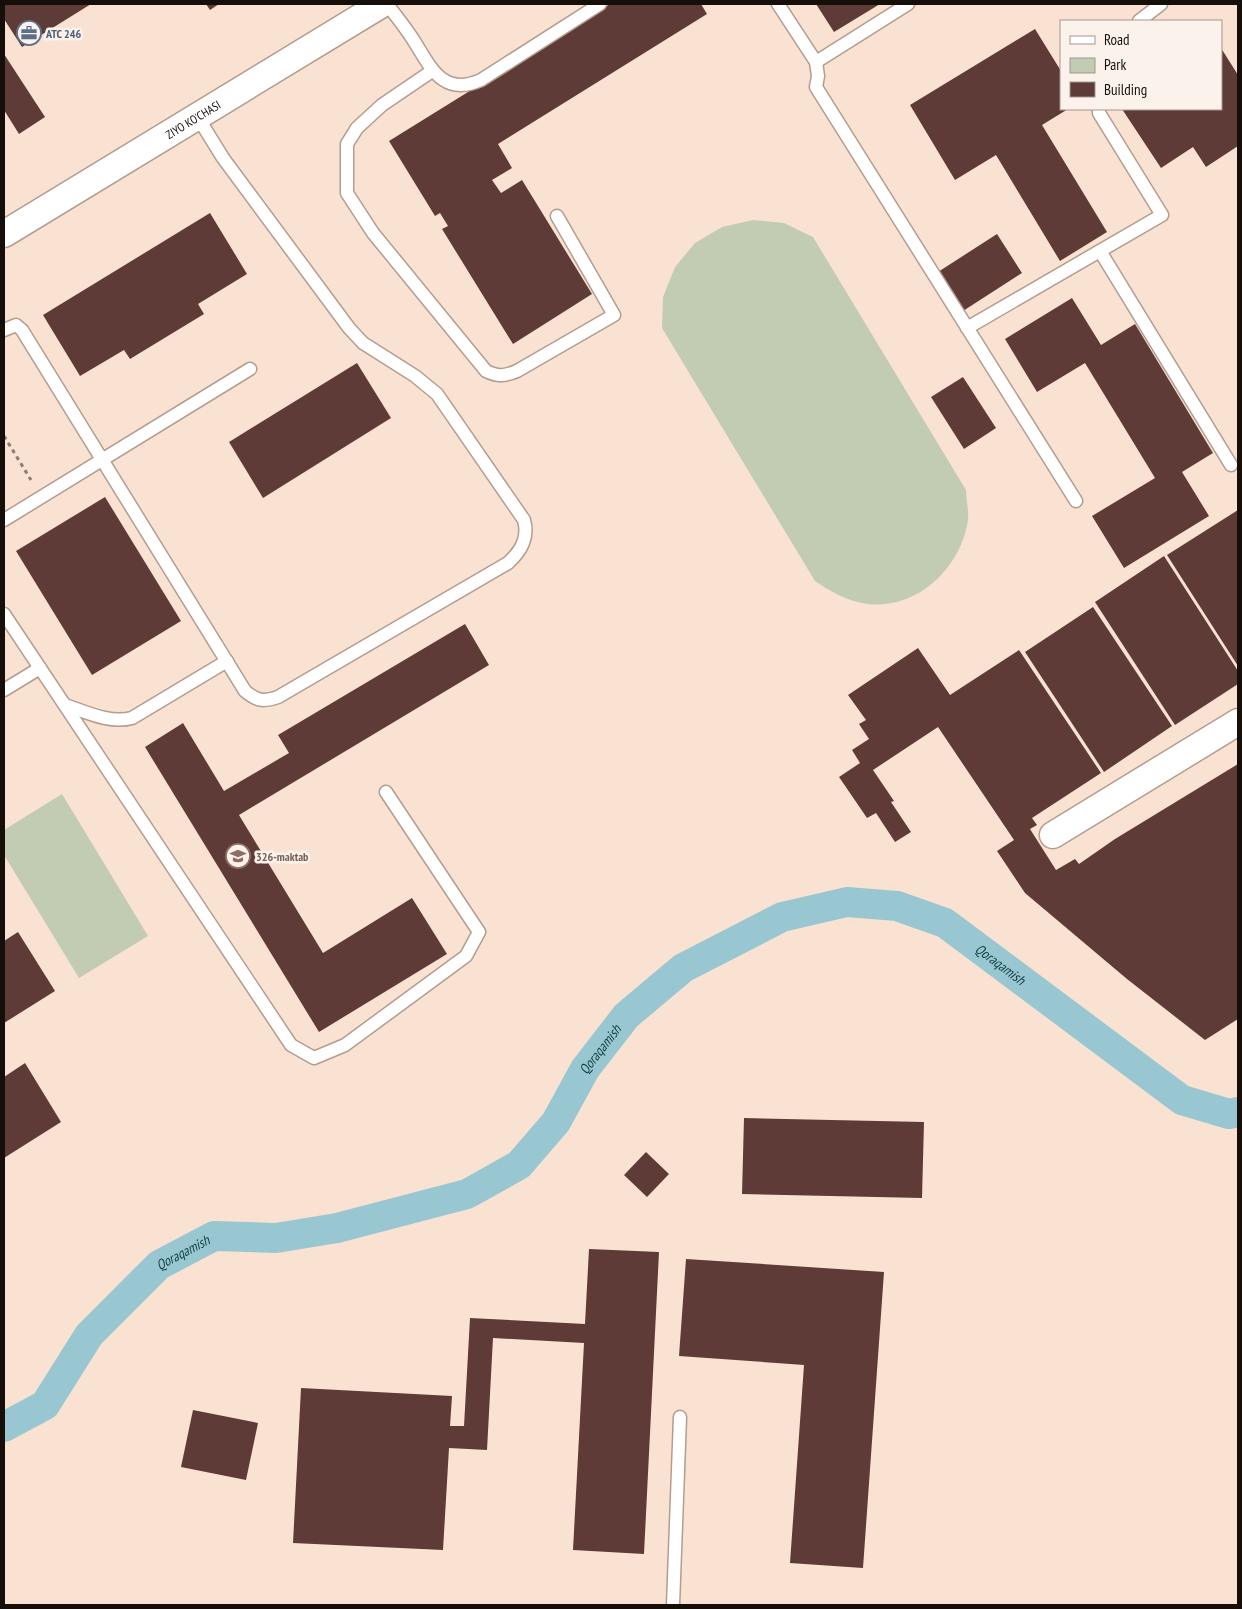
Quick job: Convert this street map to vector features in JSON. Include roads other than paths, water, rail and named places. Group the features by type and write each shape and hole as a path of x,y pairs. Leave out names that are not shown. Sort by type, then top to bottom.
{"street":[{"name":"ZIYO KO'CHASI","path":"4,234 382,4"},
{"path":"1053,835 1238,722"}],"lane":[{"path":"387,4 414,40 432,71 449,84 467,86 600,4"},
{"path":"778,4 816,62 818,76 816,87 1076,501"},
{"path":"816,62 908,4"},
{"path":"1140,20 1158,4"},
{"path":"432,71 382,105 357,128 347,144 347,194 374,233 486,371 495,375 504,376 517,371 614,315 557,216"},
{"path":"967,328 1162,215 1098,110"},
{"path":"4,330 16,325 22,330 245,691 255,700 264,702 278,697 508,563 517,554 524,542 527,531 524,520 445,404 426,384 362,343 223,158 197,116"},
{"path":"1100,251 1231,465"},
{"path":"4,520 102,458 250,369"},
{"path":"4,614 291,1045 314,1058 345,1045 466,956 479,932 386,792"},
{"path":"65,705 122,721 132,718 227,661"},
{"path":"4,690 40,668"},
{"path":"673,1605 680,1417"}],"waterway":[{"name":"Qoraqamish","path":"4,1427 45,1405 89,1335 159,1265 214,1236 276,1238 337,1228 467,1194 519,1165 556,1122 585,1069 626,1016 683,968 782,917 847,902 897,906 945,923 1182,1100 1229,1114 1238,1112"}],"place":[{"name":"АТС 246","path":"29,33"},
{"name":"326-maktab","path":"238,856"}]}
